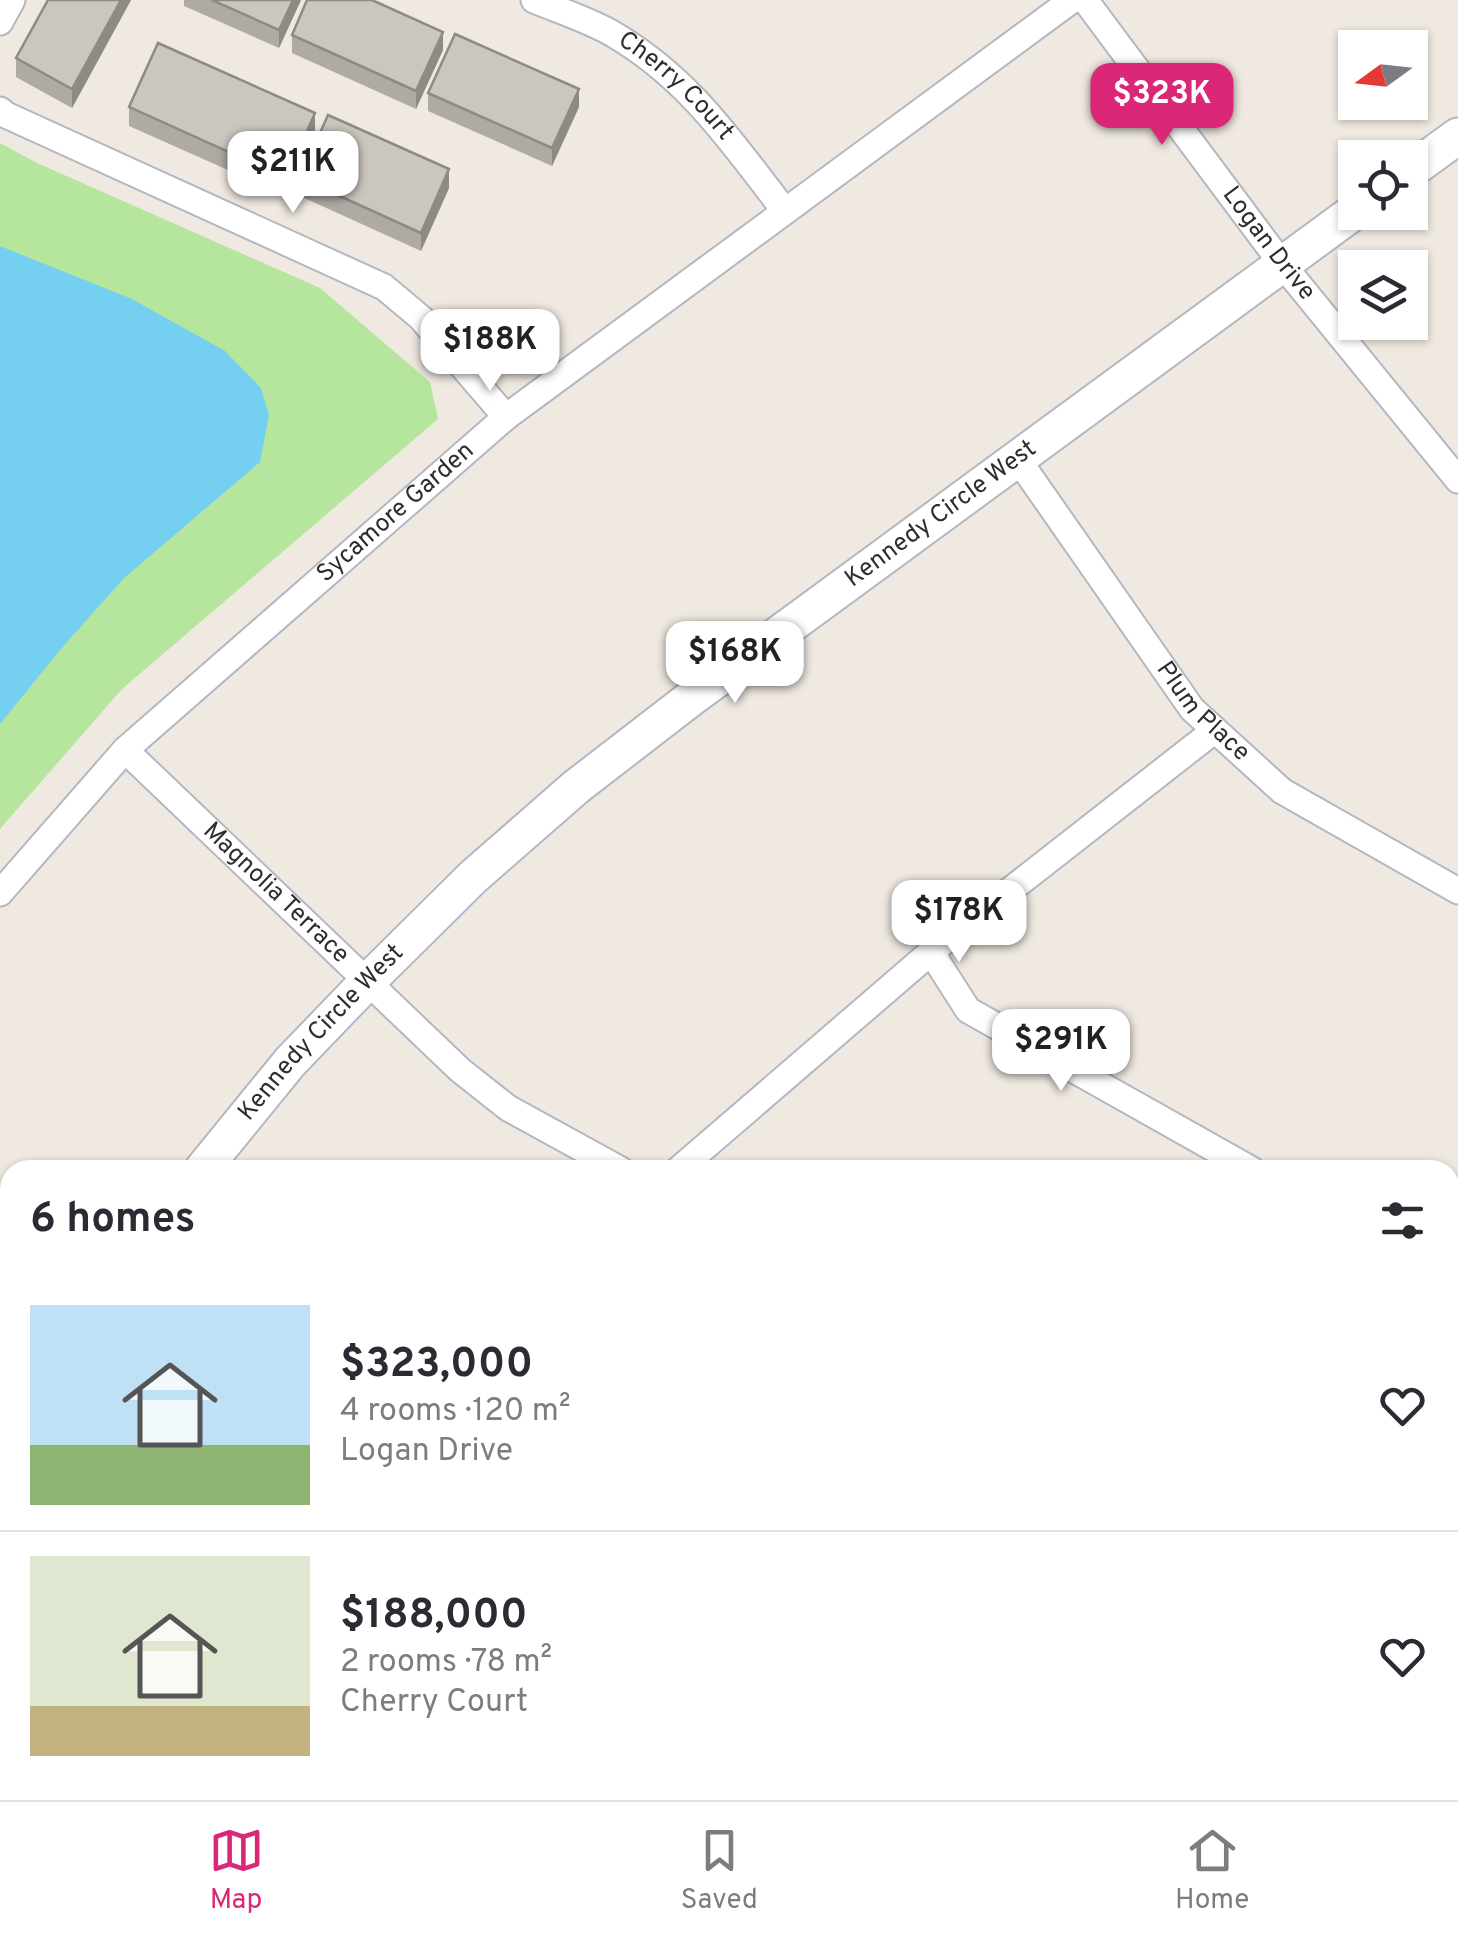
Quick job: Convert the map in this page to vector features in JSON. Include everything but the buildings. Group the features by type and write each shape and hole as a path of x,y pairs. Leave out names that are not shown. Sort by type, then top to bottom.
{"street":[{"path":"0,22 12,0"},
{"name":"Cherry Court","path":"534,0 610,32 656,62 701,103 785,211"},
{"name":"Sycamore Garden","path":"0,893 125,750 506,417 1072,0"},
{"name":"Logan Drive","path":"1085,0 1282,264 1458,480"},
{"path":"0,110 384,287 421,318 506,417"},
{"path":"1428,158 1458,136"},
{"name":"Kennedy Circle West","path":"210,1160 290,1062 368,982 473,877 576,787 1338,223"},
{"name":"Plum Place","path":"1017,458 1192,708 1282,791 1458,892"},
{"path":"690,1160 931,952 1215,730"},
{"name":"Magnolia Terrace","path":"125,750 460,1070 508,1108 602,1160"},
{"path":"931,952 968,1010 1234,1160"}],"green space":[{"path":"0,143 320,288 430,382 438,419 122,689 0,829"}],"water":[{"path":"0,246 132,299 225,351 261,388 269,415 260,462 123,579 0,724"}]}
